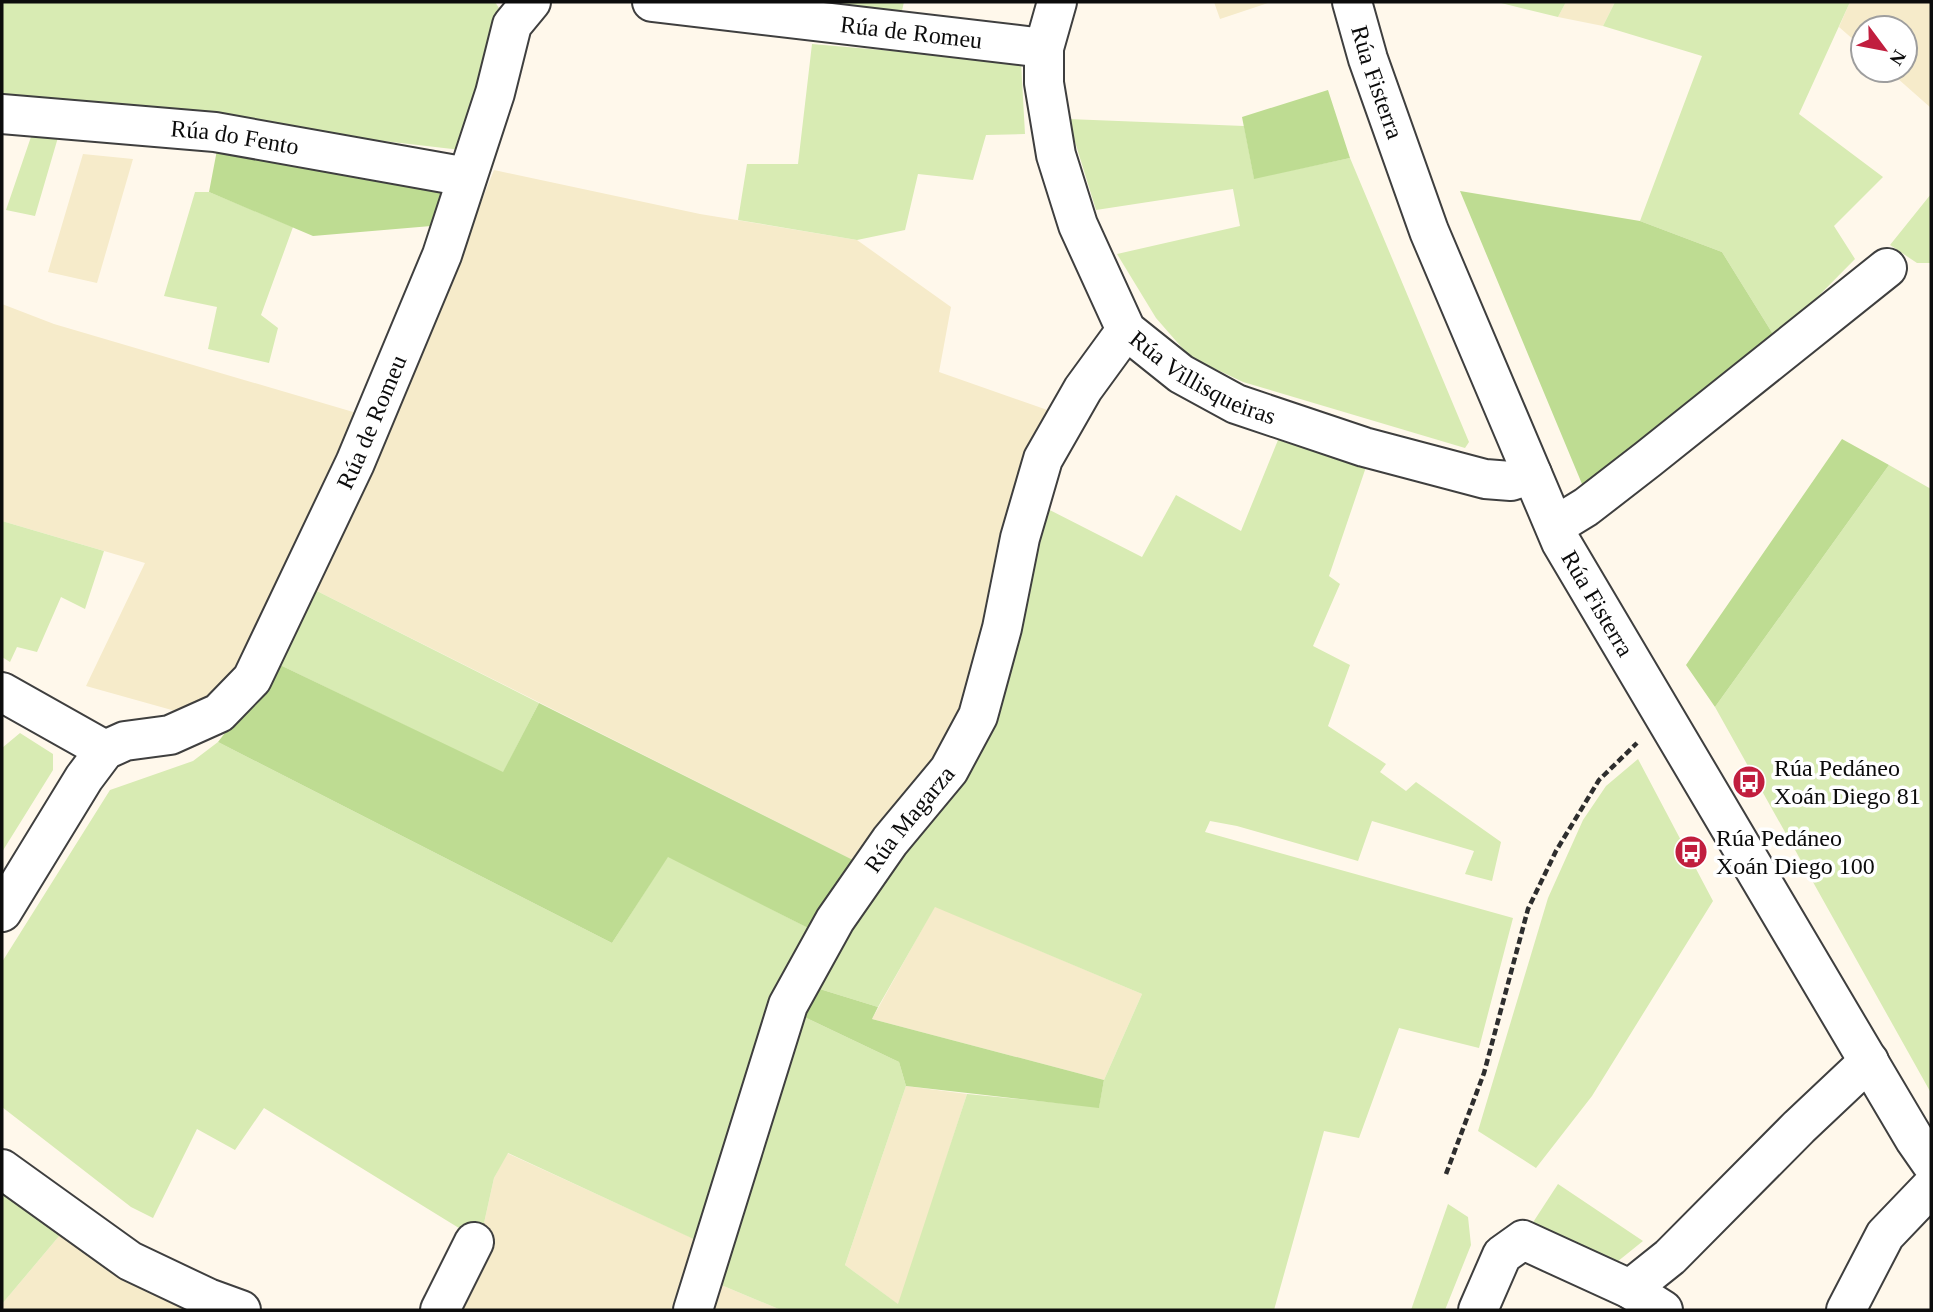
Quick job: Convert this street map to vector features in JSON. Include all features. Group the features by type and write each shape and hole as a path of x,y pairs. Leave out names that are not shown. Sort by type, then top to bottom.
{"street":[{"name":"Rúa de Romeu","path":"105,750 125,741 170,735 219,713 252,679 355,463 442,255 495,93 512,25 531,2"},
{"name":"Rúa de Romeu","path":"652,2 1044,48"},
{"name":"Rúa Villisqueiras","path":"1058,2 1044,48 1044,83 1056,155 1078,225 1126,330 1181,374 1236,404 1364,447 1485,479 1511,481 1532,474"},
{"name":"Rúa Fisterra","path":"1352,2 1368,59 1429,231 1561,542 1931,1163"},
{"name":"Rúa do Fento","path":"2,114 215,132 467,177"},
{"path":"1555,526 1586,507 1648,459 1887,268"},
{"name":"Rúa Magarza","path":"693,1310 788,1005 835,920 890,841 949,770 978,716 1002,628 1020,538 1043,459 1083,389 1126,330"},
{"path":"2,692 105,750 83,778 2,912"},
{"path":"1630,1289 1670,1257 1868,1061"},
{"path":"2,1169 130,1261 208,1298 241,1310"},
{"path":"1846,1310 1885,1235 1931,1187"},
{"path":"1478,1310 1502,1255 1523,1240 1630,1289 1663,1310"},
{"path":"440,1310 474,1242"}],"path":[{"path":"1446,1174 1484,1073 1528,909 1550,863 1599,780 1665,719"}],"shaded area":[{"path":"1214,2 1271,2 1220,19"},
{"path":"1566,2 1615,2 1603,26 1558,17"},
{"path":"1850,2 1931,2 1931,108 1904,84 1919,84 1919,14 1849,14 1849,36 1839,27"},
{"path":"83,154 133,159 97,283 48,272"},
{"path":"494,170 700,214 857,240 951,307 939,372 1056,413 971,717 863,865 313,589 390,428"},
{"path":"2,304 54,324 360,414 227,692 186,714 86,686 145,563 2,521"},
{"path":"935,906 1142,994 1104,1080 872,1019"},
{"path":"906,1086 967,1094 899,1305 845,1265"},
{"path":"507,1153 699,1241 677,1310 449,1310 480,1241 494,1178"},
{"path":"60,1235 127,1274 211,1310 2,1310 2,1304"},
{"path":"714,1282 781,1310 704,1310"}],"green space":[{"path":"2,2 495,2 499,8 461,150 2,97"},
{"path":"783,2 904,2 901,15"},
{"path":"1497,2 1566,2 1558,17"},
{"path":"1615,2 1850,2 1799,114 1883,177 1834,226 1855,259 1776,339 1722,252 1640,221 1702,56 1603,26"},
{"path":"812,44 1021,62 1025,134 986,135 973,180 918,174 905,230 857,240 738,220 747,164 798,164"},
{"path":"1328,90 1350,158 1254,179 1242,117"},
{"path":"1068,119 1244,126 1254,178 1350,158 1469,442 1465,448 1243,382 1190,357 1156,318 1117,254 1240,226 1233,189 1096,210"},
{"path":"33,131 59,134 35,216 6,210"},
{"path":"217,150 453,180 443,225 313,236 209,192"},
{"path":"1460,191 1640,221 1722,252 1776,339 1587,496"},
{"path":"195,192 209,192 293,227 261,315 278,328 269,363 208,349 217,307 164,296"},
{"path":"1931,194 1931,263 1917,263 1890,245"},
{"path":"1842,439 1889,465 1715,707 1686,665"},
{"path":"1278,440 1366,467 1329,576 1340,584 1313,646 1350,665 1328,726 1386,764 1380,772 1406,791 1416,782 1501,842 1492,881 1465,874 1474,851 1372,821 1358,861 1237,826 1210,821 1205,832 1513,918 1479,1048 1399,1028 1359,1138 1324,1131 1274,1310 781,1310 714,1282 796,1013 899,1062 906,1086 845,1265 898,1304 967,1094 1099,1107 1104,1080 1142,994 935,907 878,1007 810,986 942,796 1036,503 1142,557 1176,495 1241,531"},
{"path":"1889,465 1931,489 1931,1093 1715,707"},
{"path":"2,521 104,551 85,609 61,597 37,652 17,647 10,662 2,657"},
{"path":"313,589 539,703 503,773 278,664"},
{"path":"278,664 503,772 539,703 863,865 816,932 668,857 612,943 218,742"},
{"path":"20,733 53,754 53,770 2,852 2,748"},
{"path":"218,742 612,943 668,856 816,932 700,1242 508,1153 494,1178 480,1241 264,1108 235,1150 197,1129 153,1218 131,1207 2,1107 2,962 110,790 193,761"},
{"path":"1638,759 1713,901 1592,1096 1536,1168 1478,1131 1548,898 1583,820 1606,786"},
{"path":"810,986 878,1007 872,1019 1104,1080 1099,1108 906,1086 899,1062 796,1013"},
{"path":"1558,1184 1643,1241 1612,1266 1528,1230"},
{"path":"2,1185 60,1235 2,1304"},
{"path":"1448,1204 1468,1217 1471,1245 1445,1310 1411,1310"}],"place":[{"name":"Rúa Pedáneo Xoán Diego 81","path":"1749,782"},
{"name":"Rúa Pedáneo Xoán Diego 100","path":"1691,852"}]}
